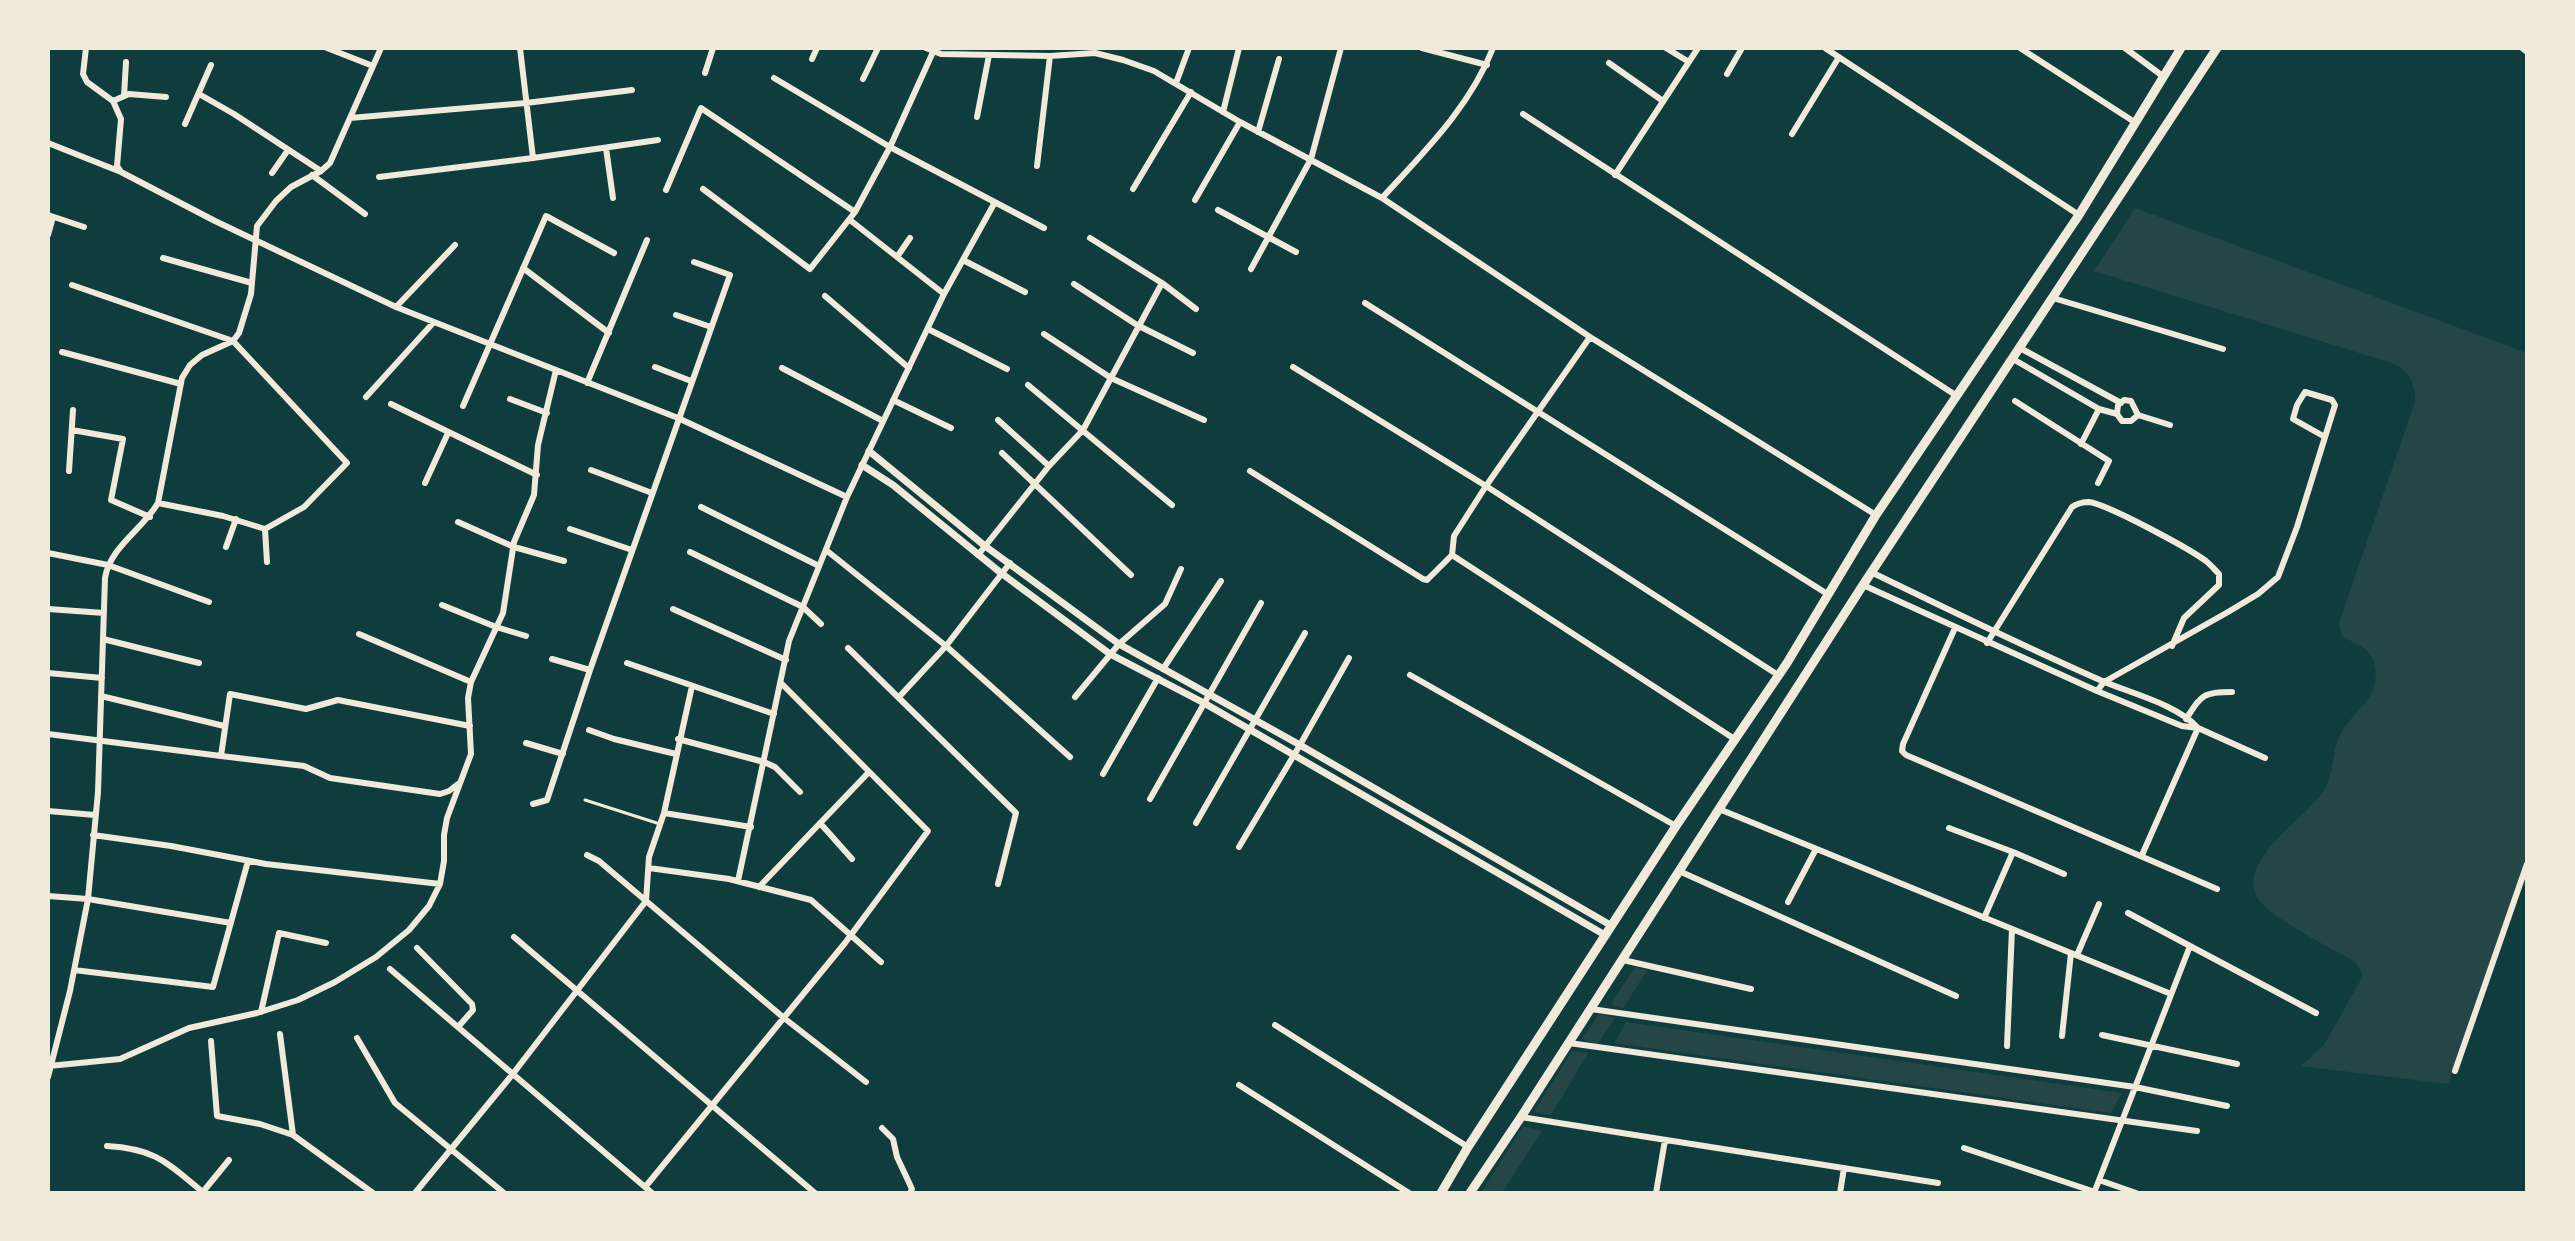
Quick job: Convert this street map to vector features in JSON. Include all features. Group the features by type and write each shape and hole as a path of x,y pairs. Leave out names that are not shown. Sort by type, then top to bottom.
{"main road":[{"path":"1441,1193 1605,935 1778,675 1876,515 2079,215 2181,48"},
{"path":"1470,1193 1871,572 2217,48"}],"street":[{"path":"86,48 83,74 87,82 113,101 121,119 117,166 121,172"},
{"path":"327,48 373,66"},
{"path":"48,1077 51,1052 74,970 88,899 100,741 108,565 150,517 158,503 181,384 190,365 202,355 233,341 247,315 257,226 291,187 330,163 381,48"},
{"path":"520,48 533,158"},
{"path":"705,73 713,48"},
{"path":"812,59 817,48"},
{"path":"863,79 878,48"},
{"path":"926,48 941,54 989,55 1050,56 1095,51 1176,83 1240,122 1382,198 1590,337 1876,515"},
{"path":"1176,83 1189,48"},
{"path":"1223,112 1239,48"},
{"path":"1251,269 1311,159 1341,48"},
{"path":"1422,48 1487,65"},
{"path":"1382,198 1463,106 1487,65 1493,48"},
{"path":"1666,48 1689,62"},
{"path":"1615,175 1698,48"},
{"path":"1727,74 1742,48"},
{"path":"1825,48 1837,53 2079,215"},
{"path":"2020,48 2136,123"},
{"path":"2125,48 2164,77"},
{"path":"2522,48 2527,52"},
{"path":"703,189 810,269 855,212 890,147 933,52"},
{"path":"1792,134 1837,53"},
{"path":"977,117 989,55"},
{"path":"1037,166 1050,56"},
{"path":"1258,132 1279,59"},
{"path":"124,96 126,62"},
{"path":"1609,63 1663,101"},
{"path":"185,124 211,65"},
{"path":"774,78 890,147 1044,228"},
{"path":"350,118 526,103 632,90"},
{"path":"1133,189 1191,92"},
{"path":"113,101 129,94 166,97"},
{"path":"199,94 321,171"},
{"path":"666,190 701,108 855,212"},
{"path":"1523,114 1957,396"},
{"path":"1195,200 1240,122"},
{"path":"379,177 658,140"},
{"path":"48,143 121,172 396,307 678,418 847,497"},
{"path":"606,148 613,198"},
{"path":"272,173 288,150"},
{"path":"312,175 365,214"},
{"path":"738,881 789,641 862,465 944,294 995,202"},
{"path":"1218,210 1296,252"},
{"path":"48,235 51,216 84,227"},
{"path":"463,406 546,216 614,253"},
{"path":"850,220 944,294"},
{"path":"897,257 910,238"},
{"path":"1090,238 1162,283 1196,309"},
{"path":"587,383 647,240"},
{"path":"396,307 455,245"},
{"path":"163,258 252,283"},
{"path":"963,260 1025,292"},
{"path":"533,804 547,800 730,275 694,262"},
{"path":"523,268 609,333"},
{"path":"978,555 1049,466 1083,430 1162,283"},
{"path":"1074,284 1137,325 1193,353"},
{"path":"72,285 233,341 347,463 304,507 265,529 236,519 158,503"},
{"path":"825,296 909,368"},
{"path":"2053,298 2223,349"},
{"path":"1365,303 1829,595"},
{"path":"676,315 711,327"},
{"path":"366,397 433,323"},
{"path":"928,329 1007,369"},
{"path":"1044,334 1111,378 1204,420"},
{"path":"1250,471 1427,580 1452,555 1454,536 1590,337"},
{"path":"2020,348 2121,403"},
{"path":"62,352 181,384"},
{"path":"2013,359 2099,409 2117,414 2122,421 2131,421 2138,415"},
{"path":"655,367 691,381"},
{"path":"1293,367 1486,486 1778,675"},
{"path":"782,368 883,421"},
{"path":"49,1066 120,1059 189,1028 261,1012 298,1000 376,957 409,930 429,906 440,884 447,818 471,754 468,698 471,682 505,603 514,547 534,495 538,445 556,370"},
{"path":"1028,385 1172,505"},
{"path":"2097,691 2104,682 2172,646 2258,594 2278,577 2287,558 2325,437 2334,402 2305,392 2293,419 2325,437"},
{"path":"510,399 547,413"},
{"path":"893,400 951,428"},
{"path":"2117,414 2118,405 2124,400 2135,405 2138,415"},
{"path":"2015,401 2109,461 2098,483"},
{"path":"391,404 537,475"},
{"path":"2081,444 2099,409"},
{"path":"69,471 73,410"},
{"path":"2138,415 2170,425"},
{"path":"998,420 1049,466"},
{"path":"72,430 123,439 111,500 150,517"},
{"path":"425,483 448,433"},
{"path":"869,451 985,546 1119,644 1355,776 1612,926"},
{"path":"1002,453 1131,575"},
{"path":"862,465 893,485 1001,573 1110,654 1204,703 1605,935"},
{"path":"591,470 652,493"},
{"path":"1987,643 2072,507 2078,503 2093,503 2206,561 2219,574 2219,585 2180,623 2172,646"},
{"path":"701,507 819,566"},
{"path":"226,547 236,519"},
{"path":"458,522 514,547 564,561"},
{"path":"265,529 267,562"},
{"path":"570,529 632,550"},
{"path":"826,550 946,646 1070,757"},
{"path":"690,552 803,607 821,624"},
{"path":"48,553 108,565 209,602"},
{"path":"1452,555 1736,740"},
{"path":"899,697 946,646 1010,563"},
{"path":"1075,697 1119,644 1165,604 1181,569"},
{"path":"1871,572 2104,682 2188,716 2198,728"},
{"path":"1163,669 1221,581"},
{"path":"1863,585 2097,691 2182,726 2198,728 2265,758"},
{"path":"1150,799 1261,603"},
{"path":"442,605 526,636"},
{"path":"48,609 104,613"},
{"path":"673,609 786,660"},
{"path":"1955,628 1903,744 1902,751 1906,755 2217,889"},
{"path":"1196,823 1305,633"},
{"path":"359,634 471,682"},
{"path":"103,639 199,663"},
{"path":"848,648 1016,813 998,884"},
{"path":"1239,847 1349,658"},
{"path":"552,659 590,670"},
{"path":"627,663 774,714"},
{"path":"48,673 102,678"},
{"path":"1410,675 1676,826"},
{"path":"1103,774 1158,678"},
{"path":"646,1186 851,935 928,831 781,683"},
{"path":"415,1193 512,1075 646,901 649,857 664,813 692,686"},
{"path":"2182,726 2203,695 2232,692"},
{"path":"221,756 230,694 306,709 338,700 470,726"},
{"path":"101,696 224,726"},
{"path":"2142,855 2198,728"},
{"path":"589,730 676,754"},
{"path":"48,734 304,766 330,778 440,794 461,782"},
{"path":"678,739 764,762 775,767 800,792"},
{"path":"526,743 563,754"},
{"path":"759,887 869,772"},
{"path":"1349,788 1355,776"},
{"path":"1719,809 2171,994"},
{"path":"48,811 95,815"},
{"path":"664,813 751,827"},
{"path":"820,823 852,859"},
{"path":"1949,828 2064,874"},
{"path":"93,835 248,861 440,884"},
{"path":"1788,902 1816,849"},
{"path":"1984,918 2013,852"},
{"path":"587,855 599,861 784,1018 866,1082"},
{"path":"74,970 213,987 248,861"},
{"path":"2455,1071 2527,864"},
{"path":"649,868 738,881 811,900 881,962"},
{"path":"1679,871 1956,996"},
{"path":"48,896 88,899 231,923"},
{"path":"2062,1036 2074,954 2099,904"},
{"path":"2128,913 2316,1013"},
{"path":"1585,924 1590,914"},
{"path":"2007,1046 2012,929"},
{"path":"261,1012 279,933 326,943"},
{"path":"514,937 815,1193"},
{"path":"1964,1148 2094,1193 2190,946"},
{"path":"417,948 472,1004 473,1010 458,1027"},
{"path":"1623,960 1751,989"},
{"path":"390,969 652,1193"},
{"path":"1591,1009 2135,1087 2227,1106"},
{"path":"1275,1025 1468,1147"},
{"path":"280,1034 293,1135"},
{"path":"2102,1035 2237,1064"},
{"path":"357,1038 395,1103 504,1193"},
{"path":"211,1041 217,1116 260,1124 293,1135 373,1193"},
{"path":"1569,1043 2197,1131"},
{"path":"1239,1085 1409,1193"},
{"path":"1521,1117 1938,1183"},
{"path":"882,1128 893,1139 897,1157 912,1189 910,1193"},
{"path":"1656,1193 1665,1140"},
{"path":"107,1146 135,1147 157,1155 203,1193 229,1160"},
{"path":"1840,1193 1844,1168"},
{"path":"2099,1180 2136,1193"}],"lane":[{"path":"585,800 660,824"}],"shaded area":[{"path":"2135,208 2527,353 2527,856 2448,1084 2301,1066 2324,1045 2363,976 2352,960 2271,912 2256,895 2254,881 2257,867 2265,854 2322,793 2329,779 2340,735 2374,688 2376,678 2372,658 2364,649 2341,635 2339,623 2415,402 2413,384 2405,371 2395,364 2094,271"},
{"path":"1635,967 1647,971 1623,1008 1611,1004"},
{"path":"1599,1014 1615,1018 1597,1044 1582,1039"},
{"path":"1626,1022 2122,1093 2111,1113 1614,1043"},
{"path":"1572,1051 1588,1053 1551,1115 1534,1112"},
{"path":"1523,1126 1542,1131 1502,1193 1481,1193"}]}
